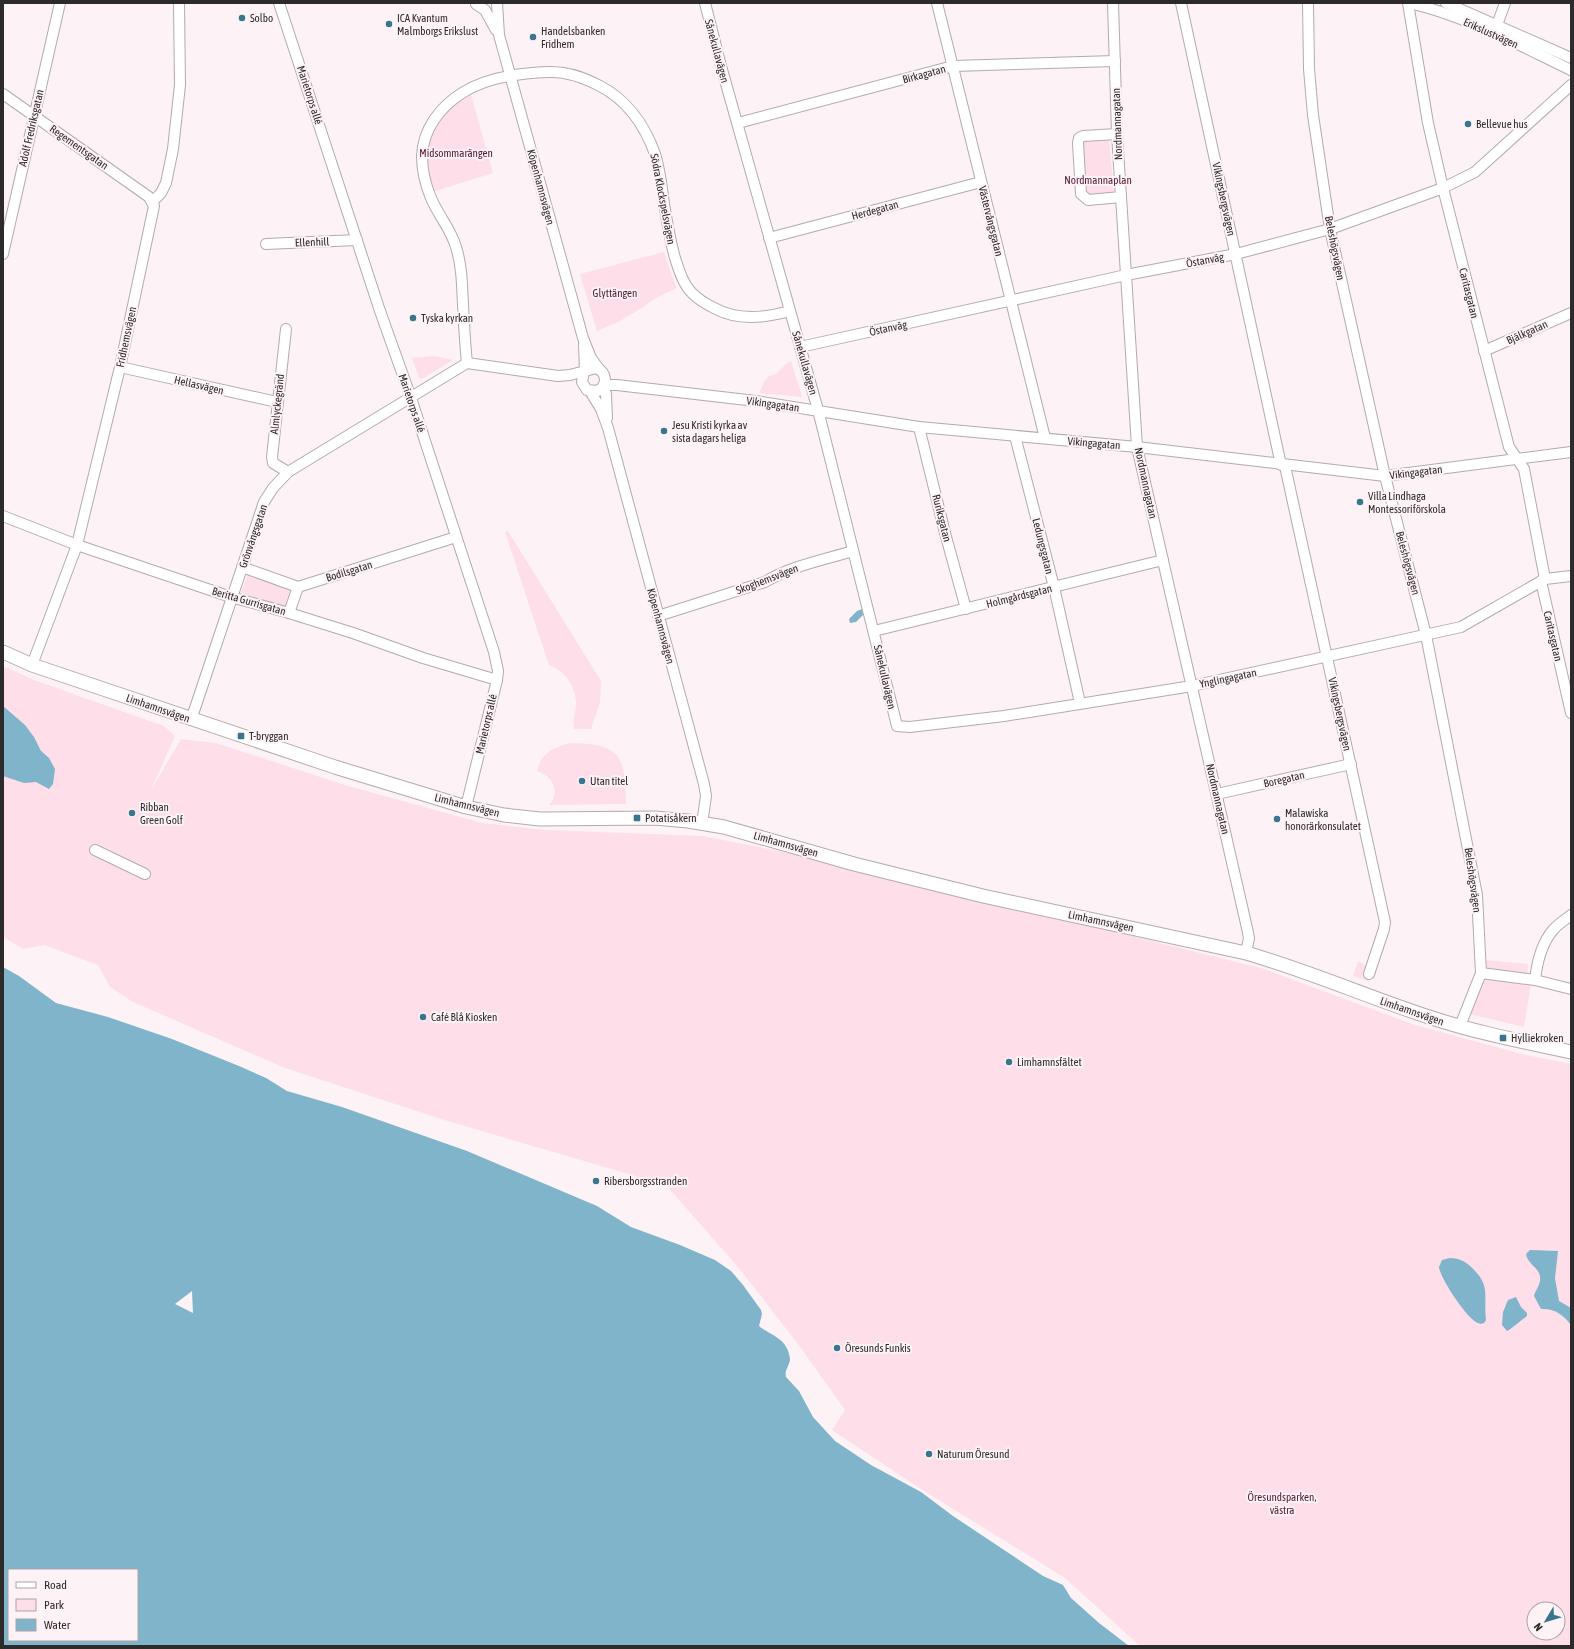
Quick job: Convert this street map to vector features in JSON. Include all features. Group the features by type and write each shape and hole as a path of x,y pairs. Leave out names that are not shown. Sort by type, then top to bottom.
{"main road":[{"name":"Limhamnsvägen","path":"3,652 32,665 192,720 349,772 466,806 504,814 540,819 649,818 688,821 724,827 854,864 983,896 1246,952 1433,1019 1571,1052"}],"street":[{"name":"Adolf Fredriksgatan","path":"3,254 60,3"},
{"path":"153,201 161,193 166,183 173,149 180,84 179,3"},
{"name":"Marietorps allé","path":"279,3 494,652 498,671 497,680 466,806"},
{"name":"Köpenhamnsvägen","path":"475,3 489,3"},
{"name":"Köpenhamnsvägen","path":"475,3 485,10 499,35"},
{"name":"Köpenhamnsvägen","path":"497,3 499,35 583,338 591,358 603,379 606,394 608,428"},
{"name":"Sånekullavägen","path":"705,3 721,66 818,410 897,726"},
{"name":"Västervångsgatan","path":"937,3 1045,438"},
{"name":"Nordmannagatan","path":"1112,3 1117,134 1137,447 1248,933 1249,938 1246,952"},
{"name":"Vikingsbergsvägen","path":"1181,3 1385,922 1369,974"},
{"name":"Beleshögsvägen","path":"1308,3 1309,69 1313,115 1330,229 1385,476 1426,635 1477,895 1481,974 1460,1026"},
{"name":"Erikslustvägen","path":"1409,3 1427,7 1484,29 1571,70"},
{"name":"Caritasgatan","path":"1409,3 1428,123 1443,188 1509,447 1524,469 1543,580 1571,713"},
{"name":"Erikslustvägen","path":"1446,3 1571,58"},
{"path":"1497,25 1505,3"},
{"name":"Birkagatan","path":"738,123 953,66 1115,61"},
{"name":"Södra Klockspelsvägen","path":"467,363 462,280 456,247 446,223 431,198 424,176 422,150 431,122 445,106 462,93 476,86 510,75 561,71 582,77 606,89 617,97 626,105 639,121 656,156 672,245 679,271 692,293 706,304 720,312 733,316 754,318 773,316 790,310"},
{"name":"Östanväg","path":"800,347 1012,302 1126,275 1236,254 1330,229 1443,188 1475,172 1571,85"},
{"name":"Regementsgatan","path":"3,94 149,196 153,201"},
{"path":"1117,134 1083,136 1079,138 1081,194 1088,200 1121,197"},
{"name":"Herdegatan","path":"769,238 981,182"},
{"name":"Fridhemsvägen","path":"32,665 77,545 120,367 153,214 153,201"},
{"name":"Ellenhill","path":"266,244 358,240"},
{"name":"Bjälkgatan","path":"1484,351 1571,313"},
{"name":"Almlyckegränd","path":"286,329 272,457 274,463 288,472"},
{"name":"Köpenhamnsvägen","path":"583,338 585,371"},
{"path":"411,398 467,363 558,376 570,375 592,368 603,379 598,391 558,376"},
{"name":"Hellasvägen","path":"120,367 277,402"},
{"path":"585,371 582,378 587,388"},
{"name":"Vikingagatan","path":"603,379 617,385 756,401 919,427 1137,447 1385,476 1571,452"},
{"name":"Köpenhamnsvägen","path":"587,388 601,409 608,428 704,784 706,796 702,824"},
{"name":"Grönvångsgatan","path":"192,720 231,597 264,502 273,488 288,472 411,398"},
{"name":"Ruriksgatan","path":"919,427 945,533 966,609"},
{"name":"Ledungsgatan","path":"1015,436 1054,587 1080,703"},
{"name":"Beritta Gurrisgatan","path":"3,516 77,545 231,597 289,613 353,633 423,658 497,680"},
{"name":"Bodilsgatan","path":"298,587 456,537"},
{"name":"Skoghemsvägen","path":"658,616 764,582 778,574 793,569 853,551"},
{"name":"Holmgårdsgatan","path":"874,631 1163,560"},
{"path":"242,567 298,587 289,613"},
{"path":"1543,580 1571,576"},
{"name":"Ynglingagatan","path":"897,726 910,727 1004,716 1192,686 1426,635 1461,627 1543,580"},
{"name":"Boregatan","path":"1217,794 1351,764"},
{"path":"95,850 145,874"},
{"path":"1535,980 1537,962 1544,945 1554,930 1571,915"},
{"path":"1363,958 1373,961"},
{"path":"1481,974 1535,980 1571,989"}],"green space":[{"name":"Midsommarängen","path":"471,95 493,173 432,192 425,150 435,125 448,109"},
{"name":"Nordmannaplan","path":"1084,139 1109,139 1114,192 1112,194 1086,196 1084,192 1082,143"},
{"name":"Glyttängen","path":"664,252 677,288 656,298 618,322 597,331 580,274"},
{"path":"434,356 453,360 420,380 412,358"},
{"path":"791,361 802,397 759,393 764,382 769,376 776,374"},
{"path":"508,531 601,681 600,703 591,729 574,729 573,723 576,704 572,686 565,675 549,665 505,532"},
{"path":"248,573 292,588 286,607 241,593"},
{"name":"Öresundsparken, västra","path":"3,666 34,680 164,726 175,736 150,792 181,739 216,743 345,785 482,823 545,830 703,836 804,856 975,901 1079,923 1261,968 1415,1025 1522,1054 1571,1064 1571,1646 1140,1646 1065,1578 924,1491 832,1430 845,1410 798,1344 738,1267 666,1185 441,1119 285,1068 133,1002 110,987 98,965 44,945 23,949 3,937"},
{"path":"572,743 602,746 618,757 622,765 624,775 626,804 549,805 553,800 555,790 554,785 543,773 537,771 539,765 545,755 550,751 560,746"},
{"path":"1485,960 1528,964 1527,976 1484,971"},
{"path":"1358,961 1364,965 1370,975 1368,981 1353,976"},
{"path":"1483,977 1531,984 1524,1027 1469,1014"}],"water":[{"path":"862,609 863,615 856,622 850,623 849,619 857,611"},
{"path":"3,706 25,725 34,737 41,751 49,758 55,769 53,784 49,789 36,782 24,783 3,776"},
{"path":"3,967 19,976 56,1003 108,1017 172,1039 266,1078 287,1091 342,1107 467,1151 597,1206 631,1227 715,1260 731,1271 761,1310 762,1314 759,1326 778,1338 786,1346 790,1359 786,1377 799,1391 813,1417 835,1441 871,1465 921,1492 953,1516 1043,1576 1063,1585 1071,1598 1099,1623 1129,1646 3,1646"},
{"path":"1530,1250 1558,1251 1555,1278 1559,1301 1571,1308 1571,1325 1558,1313 1541,1309 1534,1296 1540,1281 1540,1277 1537,1270 1527,1258 1526,1254"},
{"path":"1450,1258 1459,1259 1466,1263 1481,1279 1485,1291 1486,1320 1484,1323 1478,1323 1467,1314 1444,1280 1439,1267 1442,1260"},
{"path":"1516,1297 1521,1307 1527,1313 1527,1316 1507,1331 1502,1325 1503,1312 1508,1300"}],"pier":[{"path":"192,1291 193,1313 175,1304"}],"place":[{"name":"Solbo","path":"242,18"},
{"name":"ICA Kvantum Malmborgs Erikslust","path":"389,24"},
{"name":"Handelsbanken Fridhem","path":"533,37"},
{"name":"Bellevue hus","path":"1468,124"},
{"name":"Tyska kyrkan","path":"413,318"},
{"name":"Jesu Kristi kyrka av sista dagars heliga","path":"664,431"},
{"name":"Villa Lindhaga Montessoriförskola","path":"1360,502"},
{"name":"T-bryggan","path":"241,736"},
{"name":"Utan titel","path":"582,781"},
{"name":"Ribban Green Golf","path":"132,813"},
{"name":"Potatisåkern","path":"637,818"},
{"name":"Malawiska honorärkonsulatet","path":"1277,819"},
{"name":"Café Blå Kiosken","path":"423,1017"},
{"name":"Hylliekroken","path":"1503,1038"},
{"name":"Limhamnsfältet","path":"1009,1062"},
{"name":"Ribersborgsstranden","path":"596,1181"},
{"name":"Öresunds Funkis","path":"837,1348"},
{"name":"Naturum Öresund","path":"929,1454"}]}
